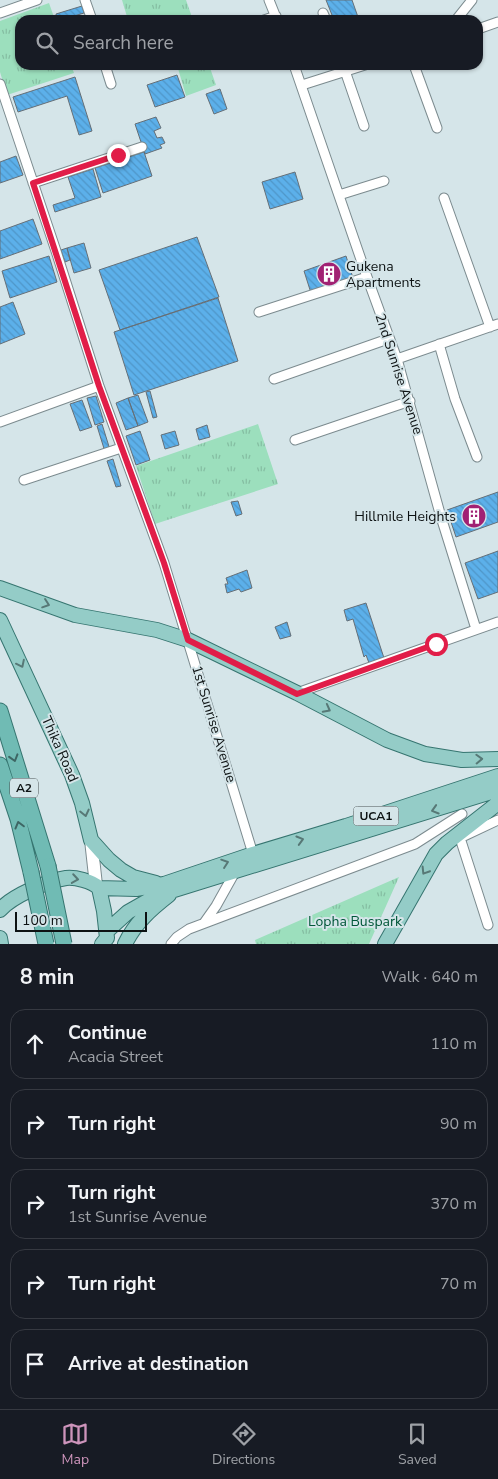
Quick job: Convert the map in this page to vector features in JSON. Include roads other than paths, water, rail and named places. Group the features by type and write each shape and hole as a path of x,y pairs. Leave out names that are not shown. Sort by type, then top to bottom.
{"highway":[{"name":"A2","path":"0,712 48,866 64,944"},
{"name":"A2","path":"0,765 18,819 42,918 46,944"}],"main road":[{"path":"0,588 75,615 157,630 188,640 387,740 424,754 462,760 498,759"},
{"name":"Thika Road","path":"0,620 72,775 82,803 91,840 97,886"},
{"name":"UCA1","path":"97,886 136,889 164,884 498,776"},
{"name":"UCA1","path":"106,939 128,912 139,904 158,895 498,790"},
{"path":"385,944 436,854 498,803"},
{"path":"91,840 121,870 148,882 164,884"},
{"path":"0,910 21,893 64,878 77,879 97,886 104,911 106,939"},
{"path":"125,944 147,913 178,889"},
{"path":"0,938 1,944"}],"street":[{"path":"0,13 37,0"},
{"path":"85,0 90,15"},
{"path":"270,0 275,15"},
{"path":"460,15 472,0"},
{"path":"483,27 498,22"},
{"path":"108,70 112,84"},
{"name":"2nd Sunrise Avenue","path":"296,70 388,339 397,359 441,517 476,628"},
{"path":"302,85 339,70"},
{"path":"345,70 364,126"},
{"path":"416,70 437,128"},
{"name":"1st Sunrise Avenue","path":"0,84 99,386 164,563 253,854"},
{"path":"33,183 142,147"},
{"path":"339,195 384,181"},
{"path":"397,359 496,326 444,198"},
{"path":"259,312 367,278"},
{"path":"274,379 388,339"},
{"path":"439,344 455,399 477,457"},
{"path":"0,422 99,386"},
{"path":"295,440 410,401"},
{"path":"24,480 121,448"},
{"path":"297,694 476,628 498,622"},
{"path":"171,944 181,933 204,923 415,844 462,814"},
{"path":"488,925 454,840 498,820"},
{"path":"204,923 235,872"}],"place":[{"name":"Gukena Apartments","path":"329,274"},
{"name":"Hillmile Heights","path":"474,516"}],"park label":[{"name":"Lopha Buspark","path":"355,921"}]}
